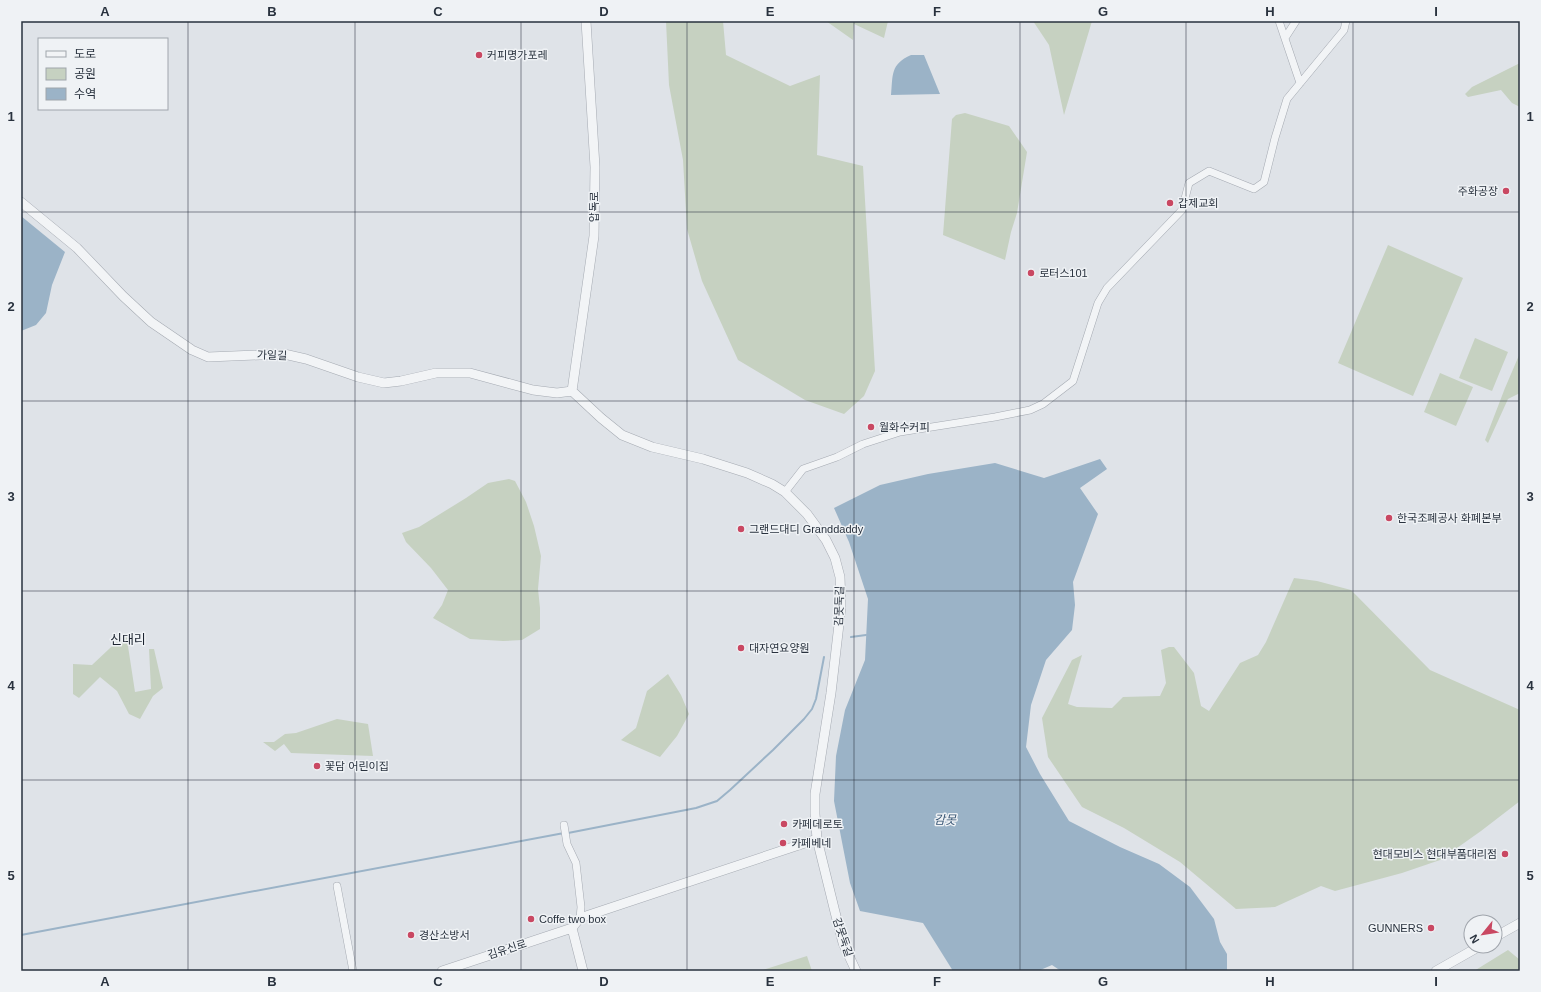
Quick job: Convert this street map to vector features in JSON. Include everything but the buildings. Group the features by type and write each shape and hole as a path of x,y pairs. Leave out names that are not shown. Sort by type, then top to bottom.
{"street":[{"name":"압독로","path":"572,391 594,236 595,167 586,21"},
{"path":"1279,21 1300,83"},
{"path":"1285,38 1296,21"},
{"path":"785,492 803,469 837,457 863,444 900,432 1030,410 1043,404 1073,381 1098,303 1107,288 1182,210 1189,183 1209,171 1254,189 1264,182 1287,99 1344,30 1346,21"},
{"name":"가일길","path":"21,202 77,248 123,296 151,322 192,350 208,357 284,354 306,359 358,377 384,383 402,381 436,373 470,373 533,390 557,393 572,391"},
{"name":"감못둑길","path":"572,391 622,435 652,447 703,459 747,473 772,484 785,492 807,514 826,540 835,558 840,577 841,607 815,794 817,840 843,943 856,971"},
{"path":"564,825 567,844 576,863 581,907 580,918"},
{"path":"583,971 572,928 580,918 817,840"},
{"path":"337,886 353,971"},
{"path":"1503,933 1520,923"},
{"name":"김유신로","path":"442,971 572,928"},
{"path":"1436,971 1466,954"}],"green space":[{"path":"666,21 723,21 726,55 790,86 820,75 817,155 863,166 875,371 864,396 844,414 805,400 738,360 702,281 687,229 683,160 669,85"},
{"path":"826,21 888,21 884,38 854,24 853,40"},
{"path":"1033,21 1092,21 1064,115 1049,45"},
{"path":"1520,63 1520,107 1512,103 1501,90 1468,97 1465,94 1472,87"},
{"path":"965,113 1009,126 1027,152 1017,213 1005,260 943,235 952,119 956,115"},
{"path":"1388,245 1463,278 1413,396 1338,363"},
{"path":"1475,338 1508,352 1492,391 1459,378"},
{"path":"1520,353 1520,393 1508,399 1488,443 1485,440"},
{"path":"1440,373 1473,387 1456,426 1424,412"},
{"path":"509,479 515,481 526,502 534,526 541,556 538,589 540,629 522,640 503,641 470,639 433,618 442,605 448,590 431,568 406,542 402,533 419,527 488,483"},
{"path":"1294,578 1317,581 1351,590 1430,670 1520,710 1520,801 1440,860 1402,873 1335,891 1321,886 1275,907 1236,909 1180,862 1124,828 1082,807 1048,757 1042,718 1072,660 1082,655 1068,704 1077,707 1112,708 1123,697 1160,696 1166,683 1161,650 1169,647 1174,647 1194,673 1201,706 1209,711 1240,663 1258,655 1266,642"},
{"path":"126,633 135,692 151,689 149,649 154,649 163,688 153,696 140,719 129,714 117,691 100,677 79,698 73,694 73,664 92,665"},
{"path":"668,674 681,695 689,714 677,736 660,757 621,740 636,728 647,691"},
{"path":"337,719 368,724 373,756 291,753 284,744 275,751 263,742 274,742 285,734 296,733"},
{"path":"1508,950 1520,960 1520,971 1474,971 1503,954"},
{"path":"807,956 812,971 760,971"}],"water":[{"path":"911,55 924,55 940,94 891,95 893,76 896,67 899,62"},
{"path":"21,216 65,252 52,285 46,313 36,325 21,331"},
{"name":"감못","path":"1100,459 1107,469 1080,488 1098,514 1073,582 1075,605 1072,630 1046,660 1031,705 1026,747 1040,774 1069,821 1120,847 1159,864 1190,887 1214,919 1220,942 1227,954 1227,971 1061,971 1052,965 1038,971 953,971 923,923 860,911 850,883 834,801 836,756 845,710 865,660 868,599 849,542 834,508 880,485 928,474 995,463 1044,478"}],"waterway":[{"path":"851,637 866,635"},
{"path":"568,833 696,808 717,801 773,750 812,709 816,699 824,657"},
{"path":"21,935 564,833"}],"place":[{"name":"커피명가포레","path":"479,55"},
{"name":"주화공장","path":"1506,191"},
{"name":"갑제교회","path":"1170,203"},
{"name":"로터스101","path":"1031,273"},
{"name":"월화수커피","path":"871,427"},
{"name":"한국조폐공사 화폐본부","path":"1389,518"},
{"name":"그랜드대디 Granddaddy","path":"741,529"},
{"name":"대자연요양원","path":"741,648"},
{"name":"꽃담 어린이집","path":"317,766"},
{"name":"카페데로토","path":"784,824"},
{"name":"카페베네","path":"783,843"},
{"name":"현대모비스 현대부품대리점","path":"1505,854"},
{"name":"Coffe two box","path":"531,919"},
{"name":"GUNNERS","path":"1431,928"},
{"name":"경산소방서","path":"411,935"}],"district":[{"name":"신대리","path":"128,639"}]}
